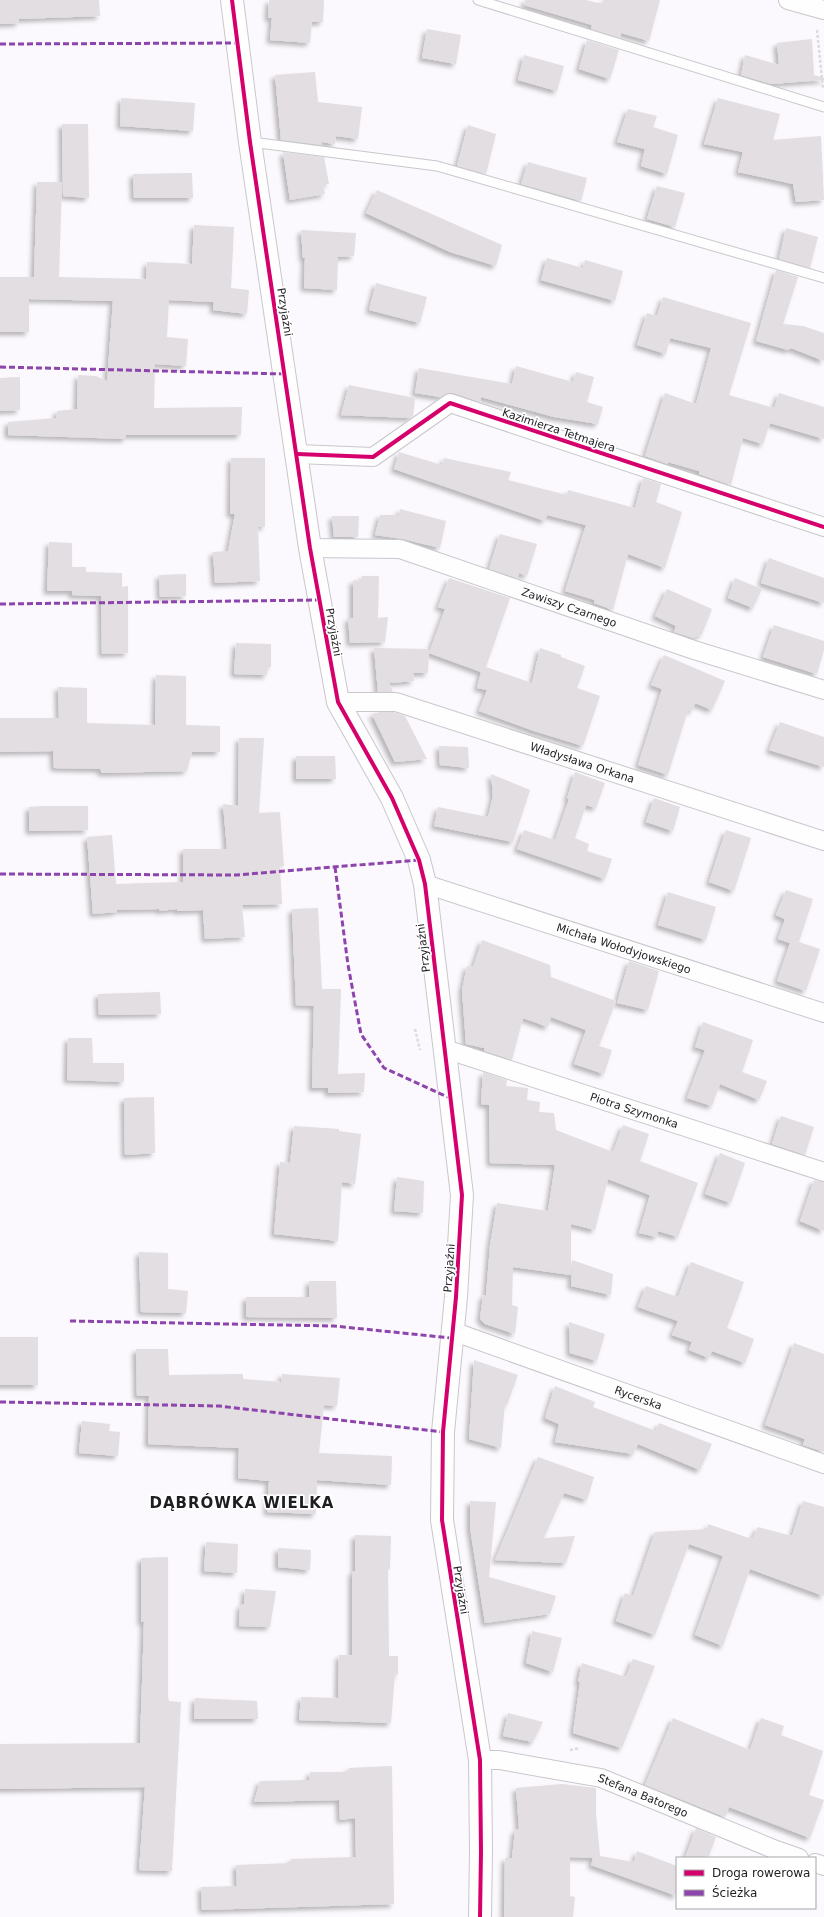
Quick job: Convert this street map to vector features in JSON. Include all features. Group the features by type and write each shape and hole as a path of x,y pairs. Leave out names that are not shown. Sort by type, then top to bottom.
{"street":[{"name":"Przyjaźni","path":"232,0 250,142 310,548 338,702 392,798 419,860 425,884 462,1195 443,1432 442,1520 480,1760 480,1917"},
{"path":"788,0 820,9"},
{"name":"Kazimierza Tetmajera","path":"297,454 373,457 450,403 824,527"},
{"name":"Zawiszy Czarnego","path":"310,548 400,549 694,650 824,690"},
{"name":"Władysława Orkana","path":"338,702 396,702 824,840"},
{"name":"Michała Wołodyjowskiego","path":"425,884 824,1013"},
{"name":"Piotra Szymonka","path":"445,1049 824,1172"},
{"name":"Rycerska","path":"452,1331 824,1464"},
{"name":"Stefana Batorego","path":"480,1760 499,1760 601,1778 776,1850 797,1857"}],"lane":[{"path":"478,0 824,107"},
{"path":"250,142 437,166 824,278"}],"path":[{"path":"820,9 823,93"}],"building":[{"path":"0,0 99,0 100,16 19,19 19,23 0,24"},
{"path":"269,0 324,0 323,22 312,22 310,43 270,40 272,18 268,18"},
{"path":"525,0 586,0 602,4 603,0 660,0 649,41 621,33 620,38 591,29 592,25 524,5"},
{"path":"427,29 461,35 456,64 422,58"},
{"path":"812,39 814,75 824,78 824,80 771,84 741,75 745,55 779,65 777,43"},
{"path":"587,40 619,50 610,79 579,69"},
{"path":"524,55 564,66 557,91 518,80"},
{"path":"315,72 318,102 362,107 358,139 336,136 335,144 321,142 322,145 281,140 275,75"},
{"path":"121,98 195,103 193,131 120,126"},
{"path":"718,98 780,114 773,140 821,136 824,200 796,202 793,184 738,172 743,152 704,144"},
{"path":"628,109 657,116 653,127 678,135 667,174 641,166 645,149 617,142"},
{"path":"62,124 88,124 89,198 63,196"},
{"path":"468,125 496,134 486,174 457,166"},
{"path":"283,152 324,157 329,184 323,184 325,194 290,200"},
{"path":"528,162 587,178 581,201 521,184"},
{"path":"192,173 193,198 134,198 133,174"},
{"path":"37,182 62,182 59,277 146,279 147,262 192,264 194,225 234,227 231,288 249,290 247,314 213,310 214,302 169,300 167,337 188,339 186,366 155,364 154,408 242,407 241,435 126,435 126,439 8,435 8,422 56,418 57,411 77,409 78,375 96,376 107,381 113,301 29,299 29,332 0,332 0,277 34,277"},
{"path":"657,186 685,193 675,227 647,219"},
{"path":"377,190 502,245 496,266 450,252 366,213"},
{"path":"786,228 818,237 810,268 779,259"},
{"path":"301,230 356,233 354,256 338,257 337,290 304,288 305,258 303,258"},
{"path":"547,258 583,268 585,260 623,271 615,301 541,280"},
{"path":"776,270 798,277 783,324 803,326 824,333 824,361 791,348 788,350 756,341"},
{"path":"376,283 427,297 420,323 369,310"},
{"path":"663,297 751,323 729,395 774,408 779,393 824,407 824,439 770,423 763,444 743,438 731,485 699,474 699,471 668,462 668,464 645,456 665,393 696,404 711,348 670,338 666,354 637,345 647,313 657,316"},
{"path":"516,366 573,382 576,372 594,377 587,402 603,407 598,424 554,417 481,397 480,402 453,393 448,393 440,397 415,393 419,368 512,384"},
{"path":"20,377 20,410 0,411 0,378"},
{"path":"349,385 415,398 413,416 410,418 341,415"},
{"path":"399,452 442,465 444,458 511,472 508,480 567,495 568,490 635,508 643,478 661,484 656,502 682,512 665,568 628,554 613,610 594,603 595,600 565,591 586,525 547,515 545,521 394,469"},
{"path":"231,458 265,458 265,527 258,527 260,581 215,583 213,552 228,551 235,514 230,514"},
{"path":"400,509 446,521 440,548 403,539 375,535 380,515 399,515"},
{"path":"332,516 359,516 358,537 334,537"},
{"path":"500,534 537,544 527,576 519,573 517,578 489,569"},
{"path":"49,542 72,543 72,567 86,567 86,572 122,573 122,587 128,586 128,653 102,654 101,596 72,595 72,591 47,591"},
{"path":"769,558 824,578 824,603 761,583"},
{"path":"186,574 186,596 160,597 159,575"},
{"path":"362,576 379,576 378,618 388,617 385,642 350,643 348,618 353,618 353,580 361,581"},
{"path":"449,578 510,598 486,667 532,683 540,648 561,655 561,657 585,666 577,688 600,696 583,746 534,731 479,711 487,690 477,688 481,672 429,653 445,609 438,607"},
{"path":"735,578 762,589 753,608 728,598"},
{"path":"667,589 712,609 702,634 693,638 674,632 676,626 655,616"},
{"path":"774,625 824,641 824,650 817,674 763,657"},
{"path":"236,643 271,644 271,667 268,667 267,675 234,674"},
{"path":"374,648 429,649 428,673 413,673 414,681 389,683 393,692 378,692"},
{"path":"664,655 725,681 712,710 695,703 692,711 688,710 668,775 638,765 662,689 651,685"},
{"path":"156,675 186,676 186,725 220,726 220,752 192,752 187,771 102,773 100,769 54,768 53,751 0,752 0,718 59,718 58,687 87,688 87,723 155,725"},
{"path":"380,712 394,712 405,716 427,759 395,762 372,714"},
{"path":"780,722 824,737 824,767 769,750"},
{"path":"239,738 264,738 259,813 280,812 284,866 280,866 282,904 242,905 245,937 205,939 203,910 117,910 117,912 93,914 87,837 112,835 116,884 183,882 183,849 227,849 223,804 238,806"},
{"path":"439,746 468,747 469,768 440,765"},
{"path":"296,756 335,756 336,779 296,779"},
{"path":"575,772 605,783 596,808 586,805 575,838 589,844 587,851 612,859 605,879 517,849 524,830 555,840 569,799 567,799"},
{"path":"491,774 530,790 513,842 434,826 438,807 488,817 493,796"},
{"path":"654,798 680,807 673,831 646,822"},
{"path":"88,806 88,830 29,831 29,807"},
{"path":"726,830 751,838 734,891 709,882"},
{"path":"786,890 813,899 799,942 820,949 806,991 777,981 790,943 778,939 785,919 776,915"},
{"path":"668,892 716,907 706,940 658,925"},
{"path":"318,908 322,989 341,989 338,1074 365,1073 364,1092 328,1093 328,1088 312,1088 314,1006 296,1005 292,909"},
{"path":"482,940 550,965 551,977 616,1001 599,1046 612,1050 604,1074 574,1064 586,1030 551,1017 548,1027 523,1018 512,1060 484,1051 484,1048 466,1044 462,990 467,966 473,967"},
{"path":"629,961 659,971 648,1010 617,1003"},
{"path":"160,992 161,1014 99,1015 98,994"},
{"path":"703,1022 753,1040 742,1072 767,1081 759,1100 720,1084 712,1106 687,1098 705,1050 695,1047"},
{"path":"68,1038 92,1038 93,1063 124,1063 124,1082 67,1080"},
{"path":"483,1072 507,1080 506,1086 528,1088 527,1100 540,1102 539,1112 554,1113 556,1130 613,1152 623,1125 649,1134 640,1161 698,1183 678,1237 658,1231 657,1237 639,1233 650,1195 608,1179 595,1230 571,1224 571,1275 513,1267 512,1305 518,1307 515,1334 485,1324 480,1319 483,1295 486,1296 490,1245 497,1203 548,1211 555,1165 490,1163 489,1105 481,1104"},
{"path":"154,1097 155,1153 125,1155 124,1098"},
{"path":"781,1116 814,1127 805,1155 772,1144"},
{"path":"294,1126 339,1129 339,1131 361,1134 355,1184 342,1182 338,1241 274,1234 280,1162 290,1163"},
{"path":"720,1153 745,1163 731,1203 705,1194"},
{"path":"397,1177 424,1181 423,1213 394,1211"},
{"path":"814,1180 824,1182 824,1231 800,1221"},
{"path":"139,1252 168,1253 168,1289 188,1291 186,1313 141,1312"},
{"path":"572,1260 613,1274 611,1295 571,1286"},
{"path":"691,1262 744,1282 727,1328 754,1339 745,1363 712,1351 709,1358 689,1350 692,1342 672,1335 678,1321 638,1307 646,1286 678,1297"},
{"path":"309,1281 336,1281 337,1318 246,1317 246,1297 309,1297"},
{"path":"569,1322 605,1334 597,1361 570,1353"},
{"path":"0,1337 38,1337 38,1385 0,1385"},
{"path":"794,1343 824,1354 824,1452 803,1445 805,1439 765,1425"},
{"path":"136,1349 168,1349 169,1375 243,1374 243,1379 281,1382 282,1374 340,1378 337,1406 324,1405 319,1453 392,1456 391,1485 317,1480 316,1514 267,1512 269,1481 238,1478 239,1448 148,1444 149,1396 137,1396"},
{"path":"474,1360 518,1375 507,1405 505,1404 501,1448 469,1439"},
{"path":"555,1386 595,1402 593,1407 656,1431 659,1423 712,1444 700,1470 638,1444 633,1454 555,1442 559,1424 545,1418"},
{"path":"82,1421 110,1424 109,1431 120,1432 118,1456 79,1453"},
{"path":"538,1457 594,1477 587,1500 564,1493 544,1538 575,1536 566,1563 495,1560"},
{"path":"470,1501 496,1502 489,1577 556,1596 550,1614 485,1623 470,1528"},
{"path":"803,1501 824,1507 824,1596 750,1569 723,1646 695,1635 723,1556 689,1544 655,1635 616,1621 625,1593 633,1596 655,1532 708,1529 708,1524 752,1539 758,1527 792,1536"},
{"path":"355,1535 391,1536 390,1569 388,1569 389,1656 398,1656 398,1675 395,1674 391,1723 299,1720 301,1697 338,1698 339,1655 352,1655 352,1571 355,1572"},
{"path":"206,1542 238,1544 237,1573 204,1571"},
{"path":"278,1548 311,1550 310,1570 278,1567"},
{"path":"168,1557 168,1696 169,1701 181,1702 172,1871 139,1870 145,1787 0,1789 0,1744 140,1743 144,1622 141,1622 141,1558"},
{"path":"245,1589 276,1591 270,1627 239,1626 240,1606 244,1604"},
{"path":"532,1631 562,1638 553,1672 526,1663"},
{"path":"633,1659 655,1666 622,1748 573,1733 580,1682 578,1681 582,1663 626,1677"},
{"path":"195,1698 257,1701 258,1719 194,1719"},
{"path":"508,1713 543,1722 533,1742 503,1736"},
{"path":"673,1718 750,1750 761,1718 784,1726 781,1735 823,1751 809,1795 824,1800 810,1838 729,1807 725,1817 645,1785"},
{"path":"392,1766 394,1904 202,1910 201,1887 237,1886 236,1865 291,1863 291,1859 356,1857 355,1818 340,1820 339,1800 254,1802 260,1781 309,1780 310,1772 348,1772 349,1768"},
{"path":"562,1784 596,1788 596,1813 600,1856 634,1862 637,1851 676,1866 676,1896 591,1865 593,1858 570,1857 570,1896 575,1897 573,1917 504,1917 505,1858 512,1858 515,1830 519,1829 516,1788"},
{"path":"696,1828 716,1837 709,1856 685,1857"}],"marked path":[{"path":"0,44 238,43"},
{"path":"0,367 285,374"},
{"path":"0,604 319,600"},
{"path":"0,874 236,875 419,860"},
{"path":"335,867 348,965 361,1034 384,1068 450,1098"},
{"path":"70,1321 334,1326 451,1338"},
{"path":"0,1402 219,1406 443,1432"}],"cycle path":[{"path":"232,0 250,142 310,548 338,702 392,798 419,860 425,884 462,1195 456,1297 443,1432 442,1520 480,1760 480,1917"},
{"path":"297,454 373,457 450,403 824,527"}],"district":[{"name":"DĄBRÓWKA WIELKA","path":"242,1503"}]}
